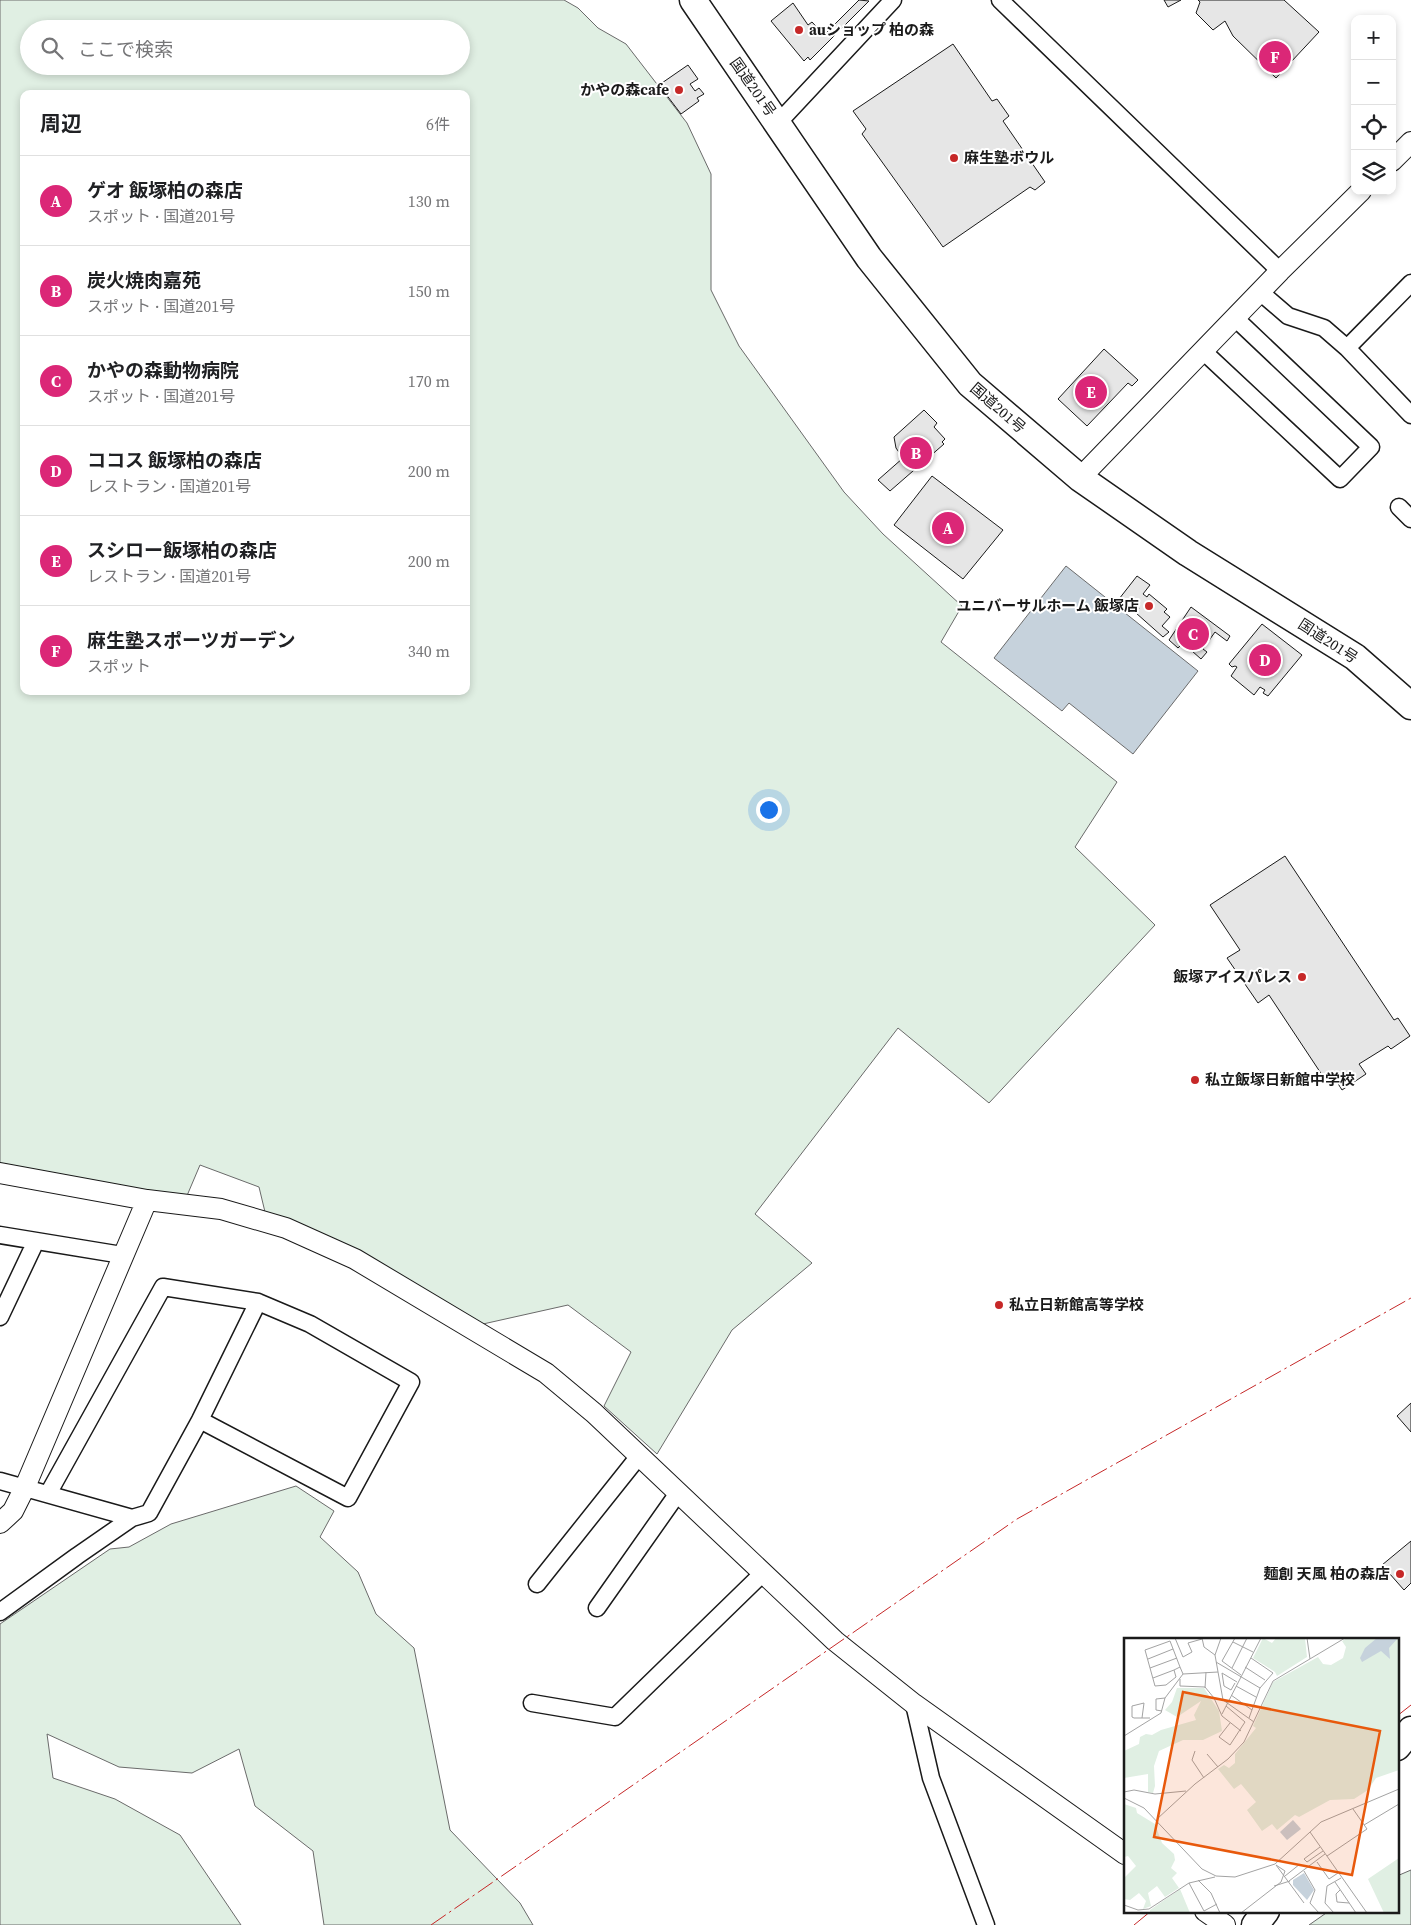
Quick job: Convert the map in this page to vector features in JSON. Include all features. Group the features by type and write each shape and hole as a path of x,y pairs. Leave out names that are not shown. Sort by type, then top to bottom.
{"highway":[{"name":"国道201号","path":"693,0 869,258 970,384 1080,478 1188,552 1355,657 1411,706"},
{"path":"1398,1746 1411,1730"},
{"path":"1255,1925 1265,1912"}],"street":[{"path":"778,123 893,0"},
{"path":"1000,0 1280,271"},
{"path":"1396,156 1411,142"},
{"path":"1080,478 1280,271 1357,195"},
{"path":"1347,348 1411,283"},
{"path":"1260,292 1288,316 1324,328 1347,348 1411,415"},
{"path":"1203,351 1340,479 1353,466 1371,447 1235,318"},
{"path":"1399,507 1411,519"},
{"path":"0,1173 146,1200 221,1209 286,1228 355,1259 546,1373 594,1413 835,1641 914,1704 1124,1853"},
{"path":"0,1523 12,1510 25,1487 146,1200"},
{"path":"0,1235 122,1255"},
{"path":"0,1317 36,1241"},
{"path":"48,1494 163,1287 258,1302 310,1324 412,1382 348,1498 200,1420"},
{"path":"0,1612 132,1518 149,1513 200,1420 258,1302"},
{"path":"537,1584 639,1456"},
{"path":"0,1481 132,1518"},
{"path":"597,1608 678,1493"},
{"path":"532,1703 615,1717 763,1572"},
{"path":"914,1704 931,1778 986,1925"},
{"path":"1207,1912 1225,1925"}],"green space":[{"path":"0,0 564,0 578,8 598,28 626,44 687,123 711,174 711,290 739,346 844,492 883,534 962,606 941,642 1117,782 1075,847 1155,925 989,1103 898,1028 755,1214 812,1263 732,1330 657,1454 604,1406 631,1352 568,1305 483,1324 354,1248 265,1212 259,1187 200,1165 186,1198 0,1163"},
{"path":"296,1486 334,1511 320,1537 358,1572 376,1614 414,1648 450,1830 520,1903 533,1925 324,1925 313,1851 255,1806 239,1749 192,1773 119,1767 47,1734 53,1778 115,1799 180,1835 241,1925 0,1925 0,1624 110,1549 129,1547 171,1524"},
{"path":"1411,1870 1411,1925 1309,1925 1328,1912 1398,1912 1398,1876"}],"shaded area":[{"path":"1066,566 1198,671 1133,754 1069,703 1062,711 994,658"}],"building":[{"name":"auショップ 柏の森","path":"859,0 869,1 810,60 808,57 804,61 771,21 793,3 808,25 812,22 824,35"},
{"path":"1164,0 1181,0 1168,7"},
{"path":"1198,0 1284,0 1319,32 1276,78 1233,36 1225,21 1213,30 1196,13 1200,2"},
{"name":"麻生塾ボウル","path":"953,44 992,101 997,99 1009,116 1003,121 1045,182 1035,190 1030,187 943,247 862,134 866,129 853,111"},
{"name":"かやの森cafe","path":"688,65 698,79 690,84 695,91 699,88 704,94 697,98 699,101 681,114 659,85"},
{"path":"1104,349 1138,380 1132,386 1128,383 1087,426 1058,399"},
{"path":"924,410 937,423 934,427 945,439 942,442 944,444 890,491 878,480 903,458 896,448 894,437"},
{"path":"932,476 1003,530 963,579 894,525"},
{"name":"ユニバーサルホーム 飯塚店","path":"1137,576 1150,585 1143,594 1147,597 1149,594 1167,609 1164,612 1170,617 1162,626 1169,632 1163,637 1136,613 1139,608 1133,605 1130,608 1119,599"},
{"path":"1191,607 1230,636 1227,641 1215,632 1203,649 1207,652 1201,659 1183,643 1178,648 1169,640"},
{"path":"1262,624 1302,655 1268,696 1263,693 1265,690 1260,687 1254,695 1231,676 1237,667 1232,667 1229,664"},
{"name":"飯塚アイスパレス","path":"1285,856 1394,1020 1398,1018 1410,1036 1391,1049 1388,1046 1359,1064 1366,1074 1342,1090 1337,1082 1330,1087 1269,995 1258,1003 1227,958 1240,950 1210,905"},
{"path":"1411,1403 1411,1432 1397,1416"},
{"name":"麺創 天風 柏の森店","path":"1411,1541 1411,1583 1404,1590 1382,1565"}],"power":[{"path":"431,1925 1017,1519 1411,1298"},
{"path":"1398,1715 1411,1705"},
{"path":"1134,1925 1150,1912"}],"place":[{"name":"auショップ 柏の森","path":"799,30"},
{"name":"麻生塾スポーツガーデン","path":"1275,57"},
{"name":"かやの森cafe","path":"679,90"},
{"name":"麻生塾ボウル","path":"954,158"},
{"name":"スシロー飯塚柏の森店","path":"1091,392"},
{"name":"炭火焼肉嘉苑","path":"916,453"},
{"name":"ゲオ 飯塚柏の森店","path":"948,528"},
{"name":"ユニバーサルホーム 飯塚店","path":"1149,606"},
{"name":"かやの森動物病院","path":"1193,634"},
{"name":"ココス 飯塚柏の森店","path":"1265,660"},
{"name":"飯塚アイスパレス","path":"1302,977"},
{"name":"私立飯塚日新館中学校","path":"1195,1080"},
{"name":"私立日新館高等学校","path":"999,1305"},
{"name":"麺創 天風 柏の森店","path":"1400,1574"}]}
